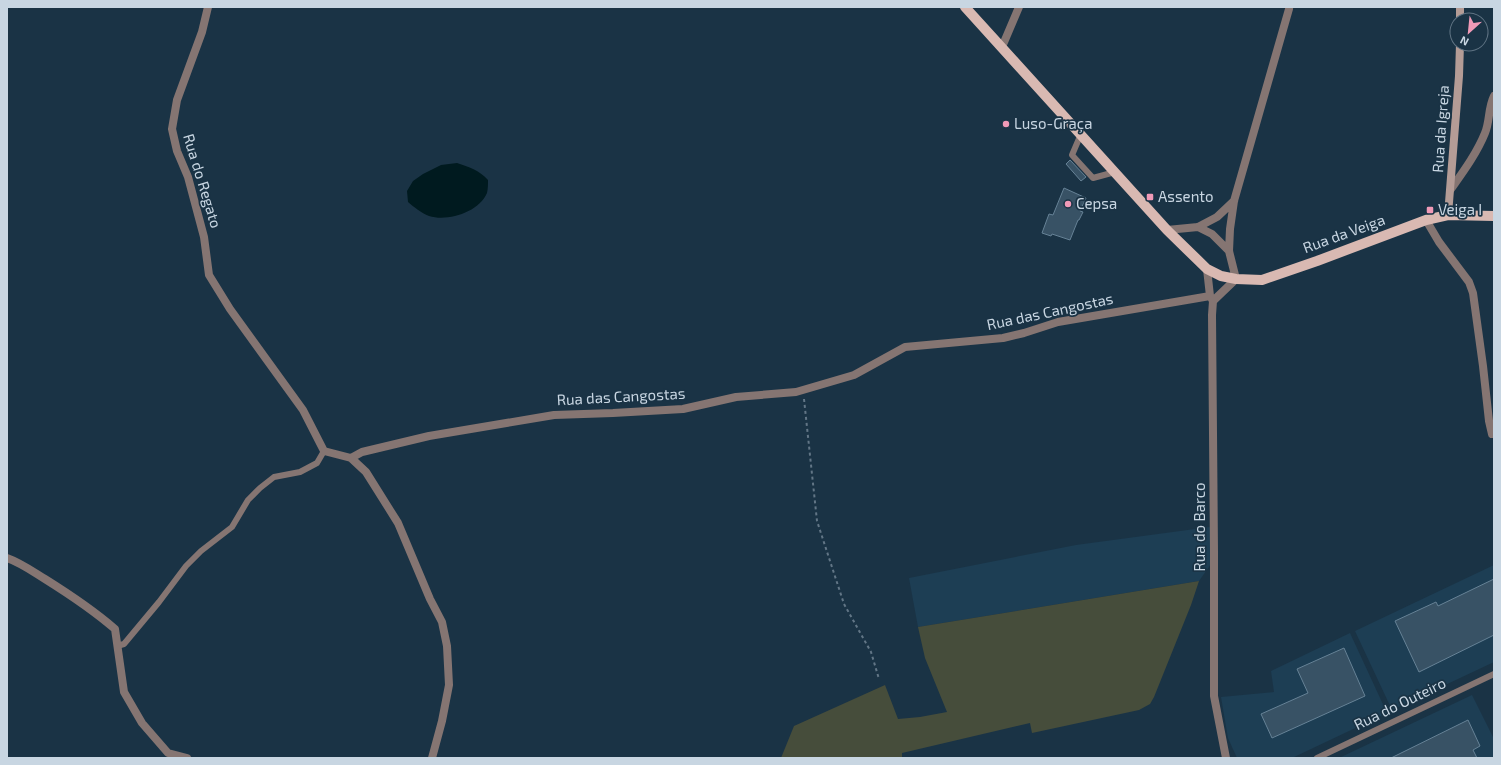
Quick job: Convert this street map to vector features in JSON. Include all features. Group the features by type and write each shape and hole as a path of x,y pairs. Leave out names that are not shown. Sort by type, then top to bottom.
{"main road":[{"path":"965,7 1167,230 1207,269"},
{"name":"Rua da Veiga","path":"1207,269 1221,276 1236,279 1262,280 1426,220 1448,215 1494,216"}],"street":[{"name":"Rua do Regato","path":"208,7 202,32 177,100 172,129 176,151 188,177 204,237 209,275 230,309 303,410 324,451"},
{"path":"1002,47 1019,7"},
{"path":"1212,299 1236,279 1229,251 1234,201 1289,9"},
{"name":"Rua da Igreja","path":"1448,215 1460,52"},
{"path":"1450,189 1475,153 1485,133 1491,103 1494,96"},
{"path":"1167,230 1198,227 1217,217 1234,201"},
{"path":"1426,220 1439,242 1468,282 1473,293 1489,421 1492,434"},
{"path":"1198,227 1212,234 1229,251"},
{"name":"Rua do Barco","path":"1207,269 1212,299 1214,696 1227,756"},
{"name":"Rua das Cangostas","path":"351,458 362,452 429,436 554,414 613,413 683,409 736,396 796,392 854,375 905,346 1003,338 1058,322 1212,299"},
{"path":"324,451 351,458 366,472 398,523 430,599 442,622 447,646 449,685 442,721 432,758"},
{"path":"7,558 63,590 115,629 124,692 142,723 168,753 187,758"}],"lane":[{"path":"1081,134 1072,155 1093,178 1115,172"},
{"path":"117,642 124,644 159,602 186,566 201,551 232,527 248,500 260,488 274,477 300,472 317,463 324,451"},
{"name":"Rua do Outeiro","path":"1317,758 1494,674"}],"path":[{"path":"804,390 817,521 844,604 871,652 878,679"}],"shaded area":[{"path":"457,163 477,171 488,180 487,193 483,200 477,205 462,214 445,218 437,218 423,213 408,202 407,191 413,181 441,165"},
{"path":"1210,527 1211,564 1199,581 918,627 909,578 1076,545"},
{"path":"1494,565 1494,662 1392,710 1355,631"},
{"path":"1199,581 1191,605 1154,697 1150,704 1139,710 1032,733 1030,723 902,753 902,758 781,758 794,726 885,685 898,719 947,712 925,658 918,627"},
{"path":"1350,633 1387,713 1292,758 1237,758 1228,738 1221,697 1274,692 1271,671"},
{"path":"1472,695 1494,739 1494,758 1339,758"}],"building":[{"path":"1070,160 1086,177 1081,181 1066,164"},
{"path":"1064,188 1086,198 1080,211 1083,212 1070,240 1052,234 1051,236 1042,233 1049,214 1053,215"},
{"path":"1494,579 1494,635 1419,672 1395,621 1436,602 1438,606"},
{"path":"1344,648 1365,696 1272,738 1261,714 1308,693 1297,669"},
{"path":"1468,720 1480,746 1473,750 1477,758 1391,758"}],"place":[{"name":"Luso-Graça","path":"1006,124"},
{"name":"Assento","path":"1150,197"},
{"name":"Cepsa","path":"1068,204"},
{"name":"Veiga I","path":"1430,210"}]}
